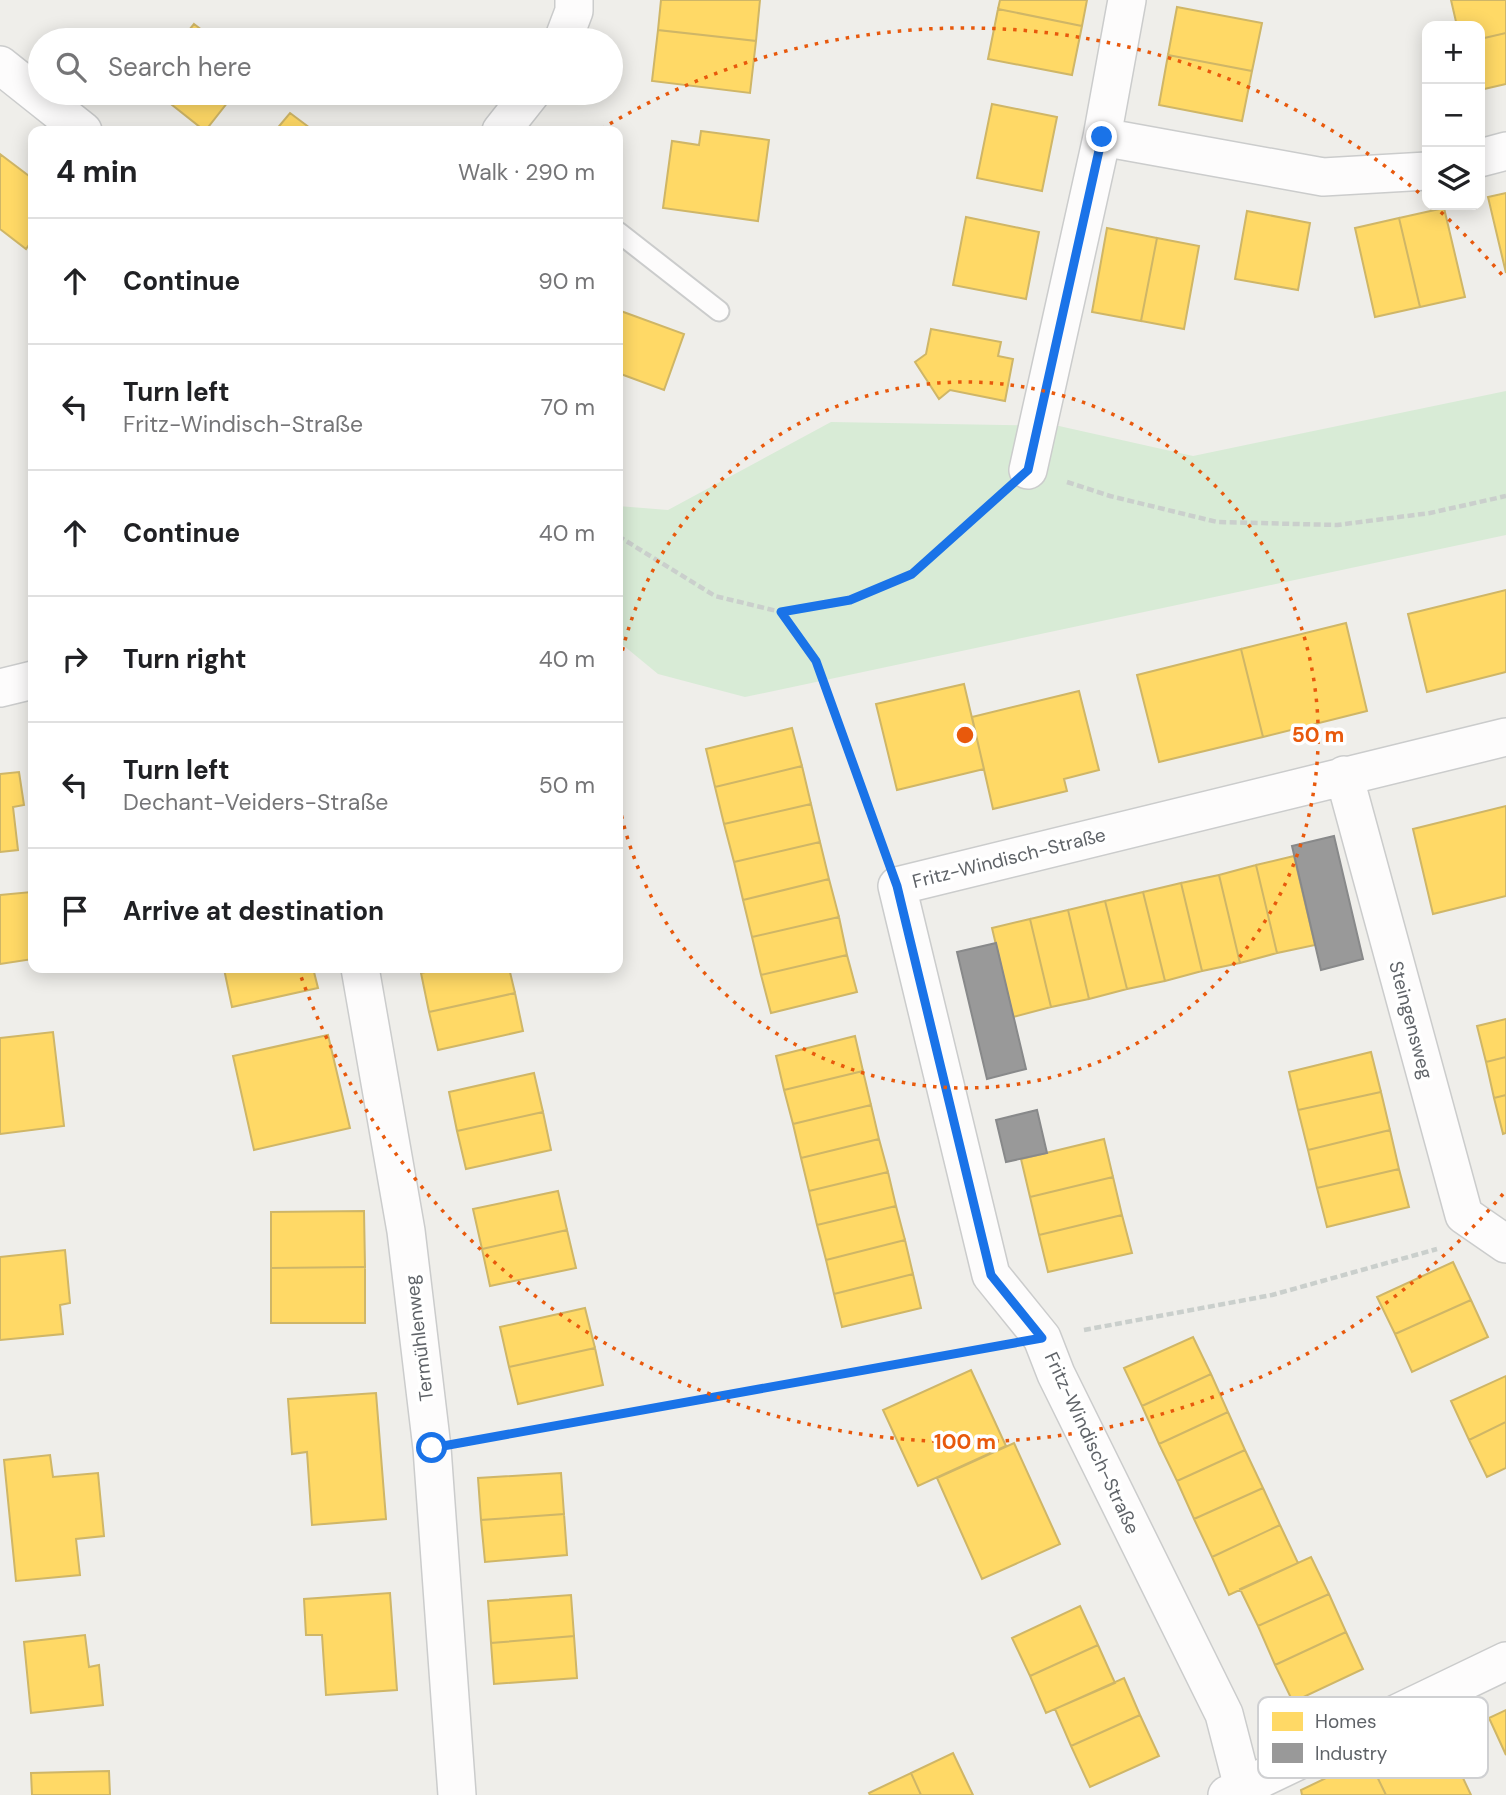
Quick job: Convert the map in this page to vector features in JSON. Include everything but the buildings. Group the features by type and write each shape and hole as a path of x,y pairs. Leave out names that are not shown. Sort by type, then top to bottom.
{"street":[{"path":"568,28 574,11 574,0"},
{"path":"1028,470 1102,137 1127,0"},
{"path":"0,65 28,87"},
{"path":"50,105 77,126"},
{"path":"505,126 522,105"},
{"path":"1102,137 1323,177 1422,171"},
{"path":"1485,157 1506,151"},
{"path":"0,688 28,681"},
{"name":"Fritz-Windisch-Straße","path":"1238,1792 1224,1714 1056,1374 1042,1338 991,1275 897,886 1506,737"},
{"name":"Steingensweg","path":"1344,775 1464,1215 1498,1239"},
{"name":"Termühlenweg","path":"361,973 406,1231 432,1448 457,1795"},
{"path":"1432,1697 1506,1661"},
{"path":"1238,1792 1267,1778"}],"lane":[{"path":"623,236 719,311"}],"path":[{"path":"623,539 715,596 781,612 850,600 912,574 1028,470 1110,496 1217,522 1337,525 1430,513 1506,496"},
{"path":"781,612 816,661 897,886"},
{"path":"432,1448 1272,1295 1498,1239"}],"green space":[{"path":"1506,391 1506,535 745,697 658,674 623,645 623,506 668,510 831,422 1059,426 1193,456"}],"route":[{"path":"432,1448 1042,1338 991,1275 942,1084 897,886 816,661 781,612 850,600 912,574 1028,470 1102,137"}]}
